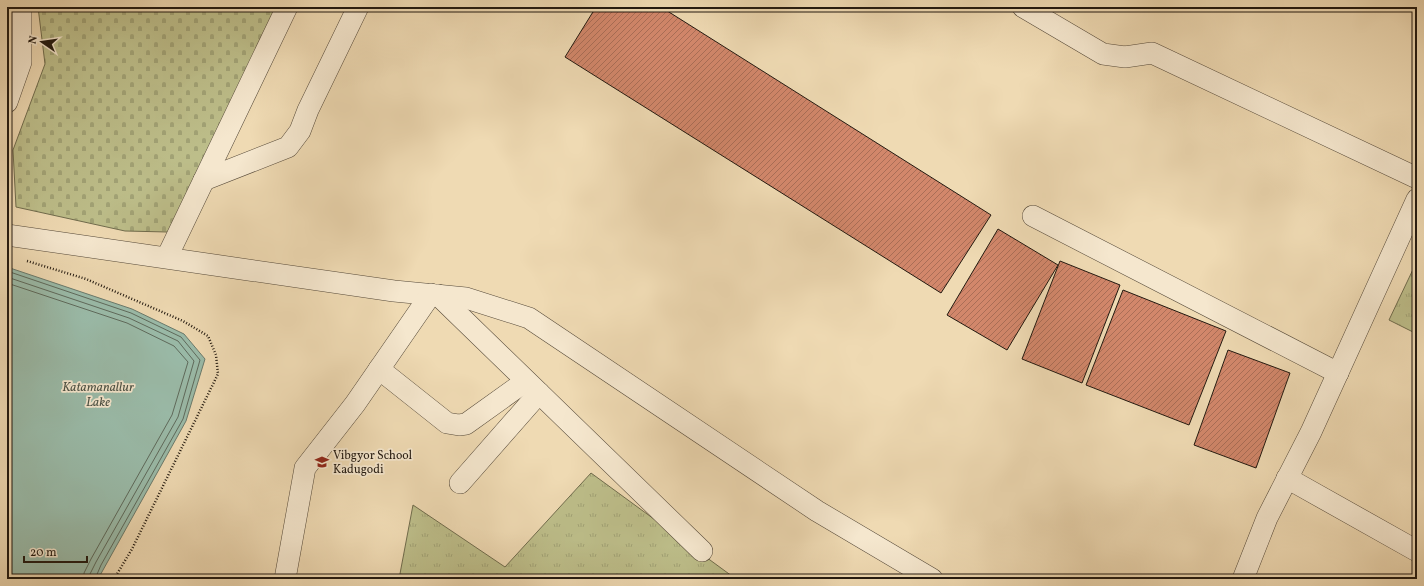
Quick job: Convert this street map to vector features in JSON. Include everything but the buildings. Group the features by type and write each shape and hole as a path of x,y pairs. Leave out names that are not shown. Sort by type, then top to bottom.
{"street":[{"path":"7,102 21,62 21,7"},
{"path":"167,257 287,7"},
{"path":"204,180 288,147 300,130 308,110 358,7"},
{"path":"1023,7 1103,54 1125,57 1152,54 1417,178"},
{"path":"1250,577 1267,518 1311,432 1417,199"},
{"path":"1033,216 1338,373"},
{"path":"7,235 394,290 466,298 529,318 817,510 900,571 932,579"},
{"path":"285,579 305,468 355,404 434,295"},
{"path":"434,295 533,387 702,551"},
{"path":"379,369 447,424 453,425 466,424 533,387"},
{"path":"460,483 533,387"},
{"path":"1287,478 1417,551"}],"path":[{"path":"22,260 86,278 183,321 208,336 216,355 218,374 132,549 114,579"}],"green space":[{"path":"38,7 279,7 168,232 125,231 16,207 13,150 45,64"},
{"path":"1417,261 1417,334 1389,320"},
{"path":"591,473 736,579 399,579 413,505 505,567"}],"water":[{"name":"Katamanallur Lake","path":"7,267 132,309 184,334 205,359 186,421 98,579 7,579"}],"place":[{"name":"Vibgyor School Kadugodi","path":"322,462"}]}
